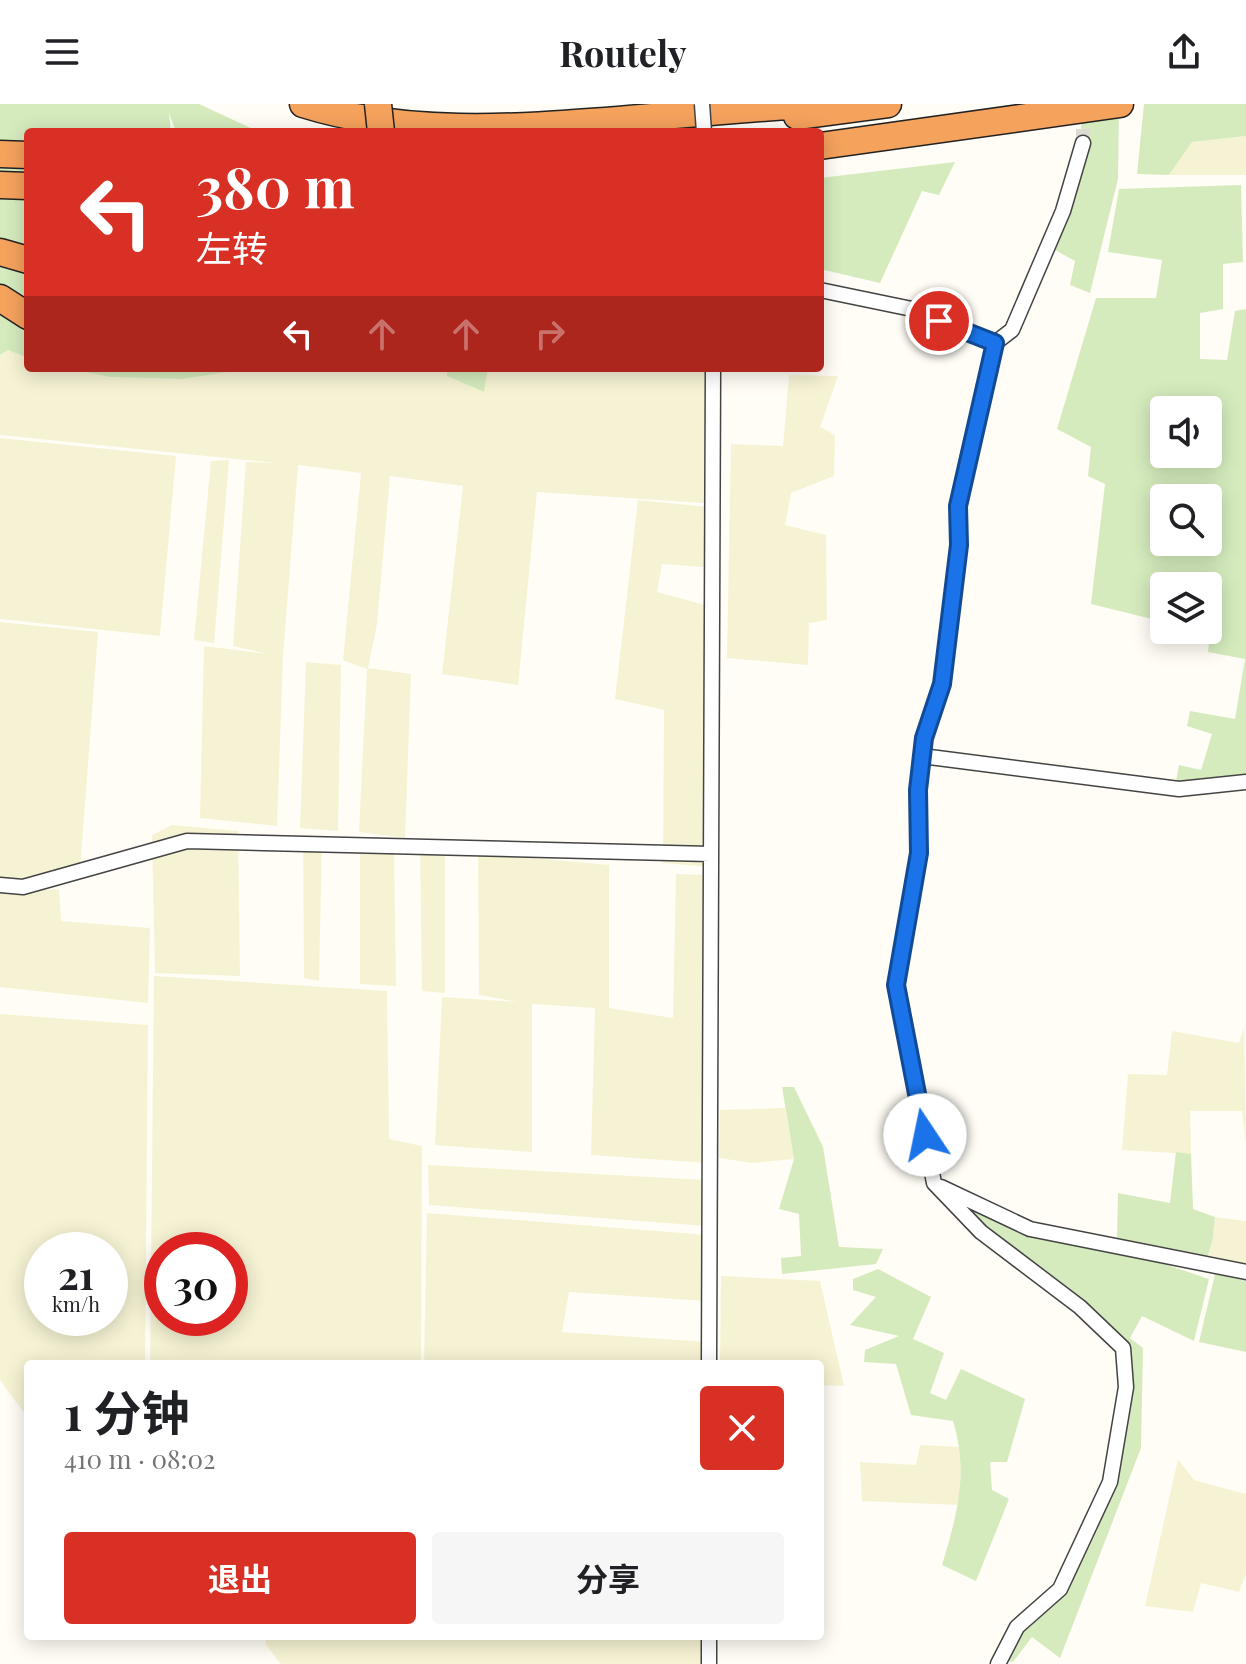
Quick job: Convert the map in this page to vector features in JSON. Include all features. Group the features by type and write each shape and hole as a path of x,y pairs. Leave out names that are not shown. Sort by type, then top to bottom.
{"highway":[{"path":"303,104 393,123 457,127 569,123 813,104"},
{"path":"378,104 381,128"},
{"path":"705,128 888,104"},
{"path":"824,145 1120,104"},
{"path":"824,154 950,128"},
{"path":"0,154 24,155"},
{"path":"0,185 24,186"},
{"path":"0,252 24,259"},
{"path":"0,298 24,313"}],"street":[{"path":"702,104 704,128"},
{"path":"998,1664 1017,1627 1060,1589 1110,1482 1126,1387 1123,1348 1080,1307 981,1232 934,1183 896,985 919,853 918,790 924,738 942,684 959,545 958,506 995,343 1012,330 1063,211 1083,143"},
{"path":"824,291 912,309 995,343"},
{"path":"709,1360 713,372"},
{"path":"922,756 1179,789 1246,782"},
{"path":"0,885 23,887 187,841 710,854"},
{"path":"934,1183 1030,1229 1246,1272"},
{"path":"709,1640 709,1664"}],"shaded area":[{"path":"1246,136 1246,175 1169,175 1192,142"},
{"path":"8,350 24,356 24,372 85,372 110,377 182,379 228,372 447,372 447,376 484,392 487,372 720,372 718,504 537,492 518,685 442,674 463,486 390,476 377,624 368,668 411,674 405,838 359,832 367,669 343,660 361,473 298,465 283,656 277,826 200,818 204,646 268,654 233,646 246,462 277,463 0,435 0,355"},
{"path":"789,375 838,376 820,427 835,435 834,476 791,493 785,525 826,535 827,620 809,623 808,665 727,658 731,444 783,446"},
{"path":"0,438 176,456 160,636 0,619"},
{"path":"229,460 214,643 194,640 211,461"},
{"path":"638,500 718,508 716,568 662,564 657,592 716,608 710,867 663,863 664,710 615,699"},
{"path":"0,622 98,632 80,870 36,886 0,883"},
{"path":"306,662 341,665 338,831 300,828"},
{"path":"172,825 238,831 240,976 155,973 152,835"},
{"path":"303,836 322,838 319,981 304,978"},
{"path":"360,842 394,845 396,986 360,984"},
{"path":"420,848 445,850 445,993 422,991"},
{"path":"478,853 609,865 609,1008 673,1018 676,874 709,875 707,1163 591,1155 595,1008 532,1004 532,1152 435,1145 442,997 518,1002 479,995"},
{"path":"59,889 61,921 150,928 148,1003 0,987 0,893"},
{"path":"154,976 387,991 389,1139 422,1146 421,1360 150,1360 150,1336 248,1336 248,1232 151,1232"},
{"path":"0,1014 148,1025 145,1360 24,1360 24,1413 0,1380"},
{"path":"1244,1027 1246,1143 1242,1111 1190,1111 1191,1154 1122,1150 1128,1074 1167,1075 1172,1031 1239,1043"},
{"path":"785,1108 794,1159 752,1163 719,1158 720,1110"},
{"path":"428,1165 705,1180 706,1226 429,1205"},
{"path":"427,1213 707,1235 707,1301 569,1292 562,1332 706,1342 706,1360 424,1360"},
{"path":"1215,1217 1246,1221 1246,1275 1204,1269"},
{"path":"721,1276 820,1281 844,1386 824,1385 824,1360 720,1360"},
{"path":"920,1445 961,1447 960,1505 862,1501 860,1462 916,1465"},
{"path":"1178,1459 1194,1480 1245,1494 1246,1491 1246,1574 1239,1592 1201,1583 1193,1612 1145,1606"},
{"path":"266,1640 704,1640 703,1664 281,1664 266,1645"}],"green space":[{"path":"0,104 199,104 250,128 175,128 169,113 171,128 24,128 24,356 8,350 0,355"},
{"path":"1083,104 1119,104 1118,179 1090,293 1070,285 1075,261 1048,246 1076,185"},
{"path":"1144,104 1246,104 1246,136 1192,142 1169,175 1137,174"},
{"path":"955,162 939,195 922,191 880,283 824,270 824,178"},
{"path":"1241,185 1243,262 1223,264 1223,309 1200,313 1200,359 1227,360 1235,311 1246,309 1246,784 1174,792 1179,765 1201,770 1212,734 1187,726 1190,711 1235,719 1245,659 1208,652 1209,644 1222,644 1222,572 1150,572 1150,619 1091,604 1105,484 1088,476 1091,447 1057,429 1096,298 1156,298 1162,260 1108,252 1119,189"},
{"path":"85,372 228,372 182,379 110,377"},
{"path":"447,372 487,372 484,392 447,376"},
{"path":"782,1087 794,1087 823,1147 839,1247 883,1249 876,1264 782,1274 781,1258 801,1256 799,1214 779,1209 794,1159"},
{"path":"1176,1152 1191,1154 1193,1209 1215,1217 1204,1269 1117,1238 1118,1193 1170,1203"},
{"path":"944,1193 1029,1233 1099,1242 1209,1279 1194,1341 1142,1316 1130,1338 1143,1348 1141,1448 1060,1658 1032,1637 1013,1662 998,1659 1076,1572 1097,1531 1120,1463 1127,1368 1101,1323"},
{"path":"878,1269 931,1297 913,1339 944,1353 930,1393 946,1400 961,1369 1025,1399 1007,1462 990,1462 992,1490 1009,1499 976,1581 942,1565 956,1511 961,1476 953,1421 911,1415 896,1364 864,1362 865,1350 899,1336 850,1325 876,1297 853,1290 853,1279"},
{"path":"1215,1274 1246,1281 1246,1352 1199,1342"}],"tunnel":[{"path":"1083,104 1083,143"}],"route":[{"path":"925,1135 896,985 919,853 918,790 924,738 942,684 959,545 958,506 995,343 939,321"}]}
